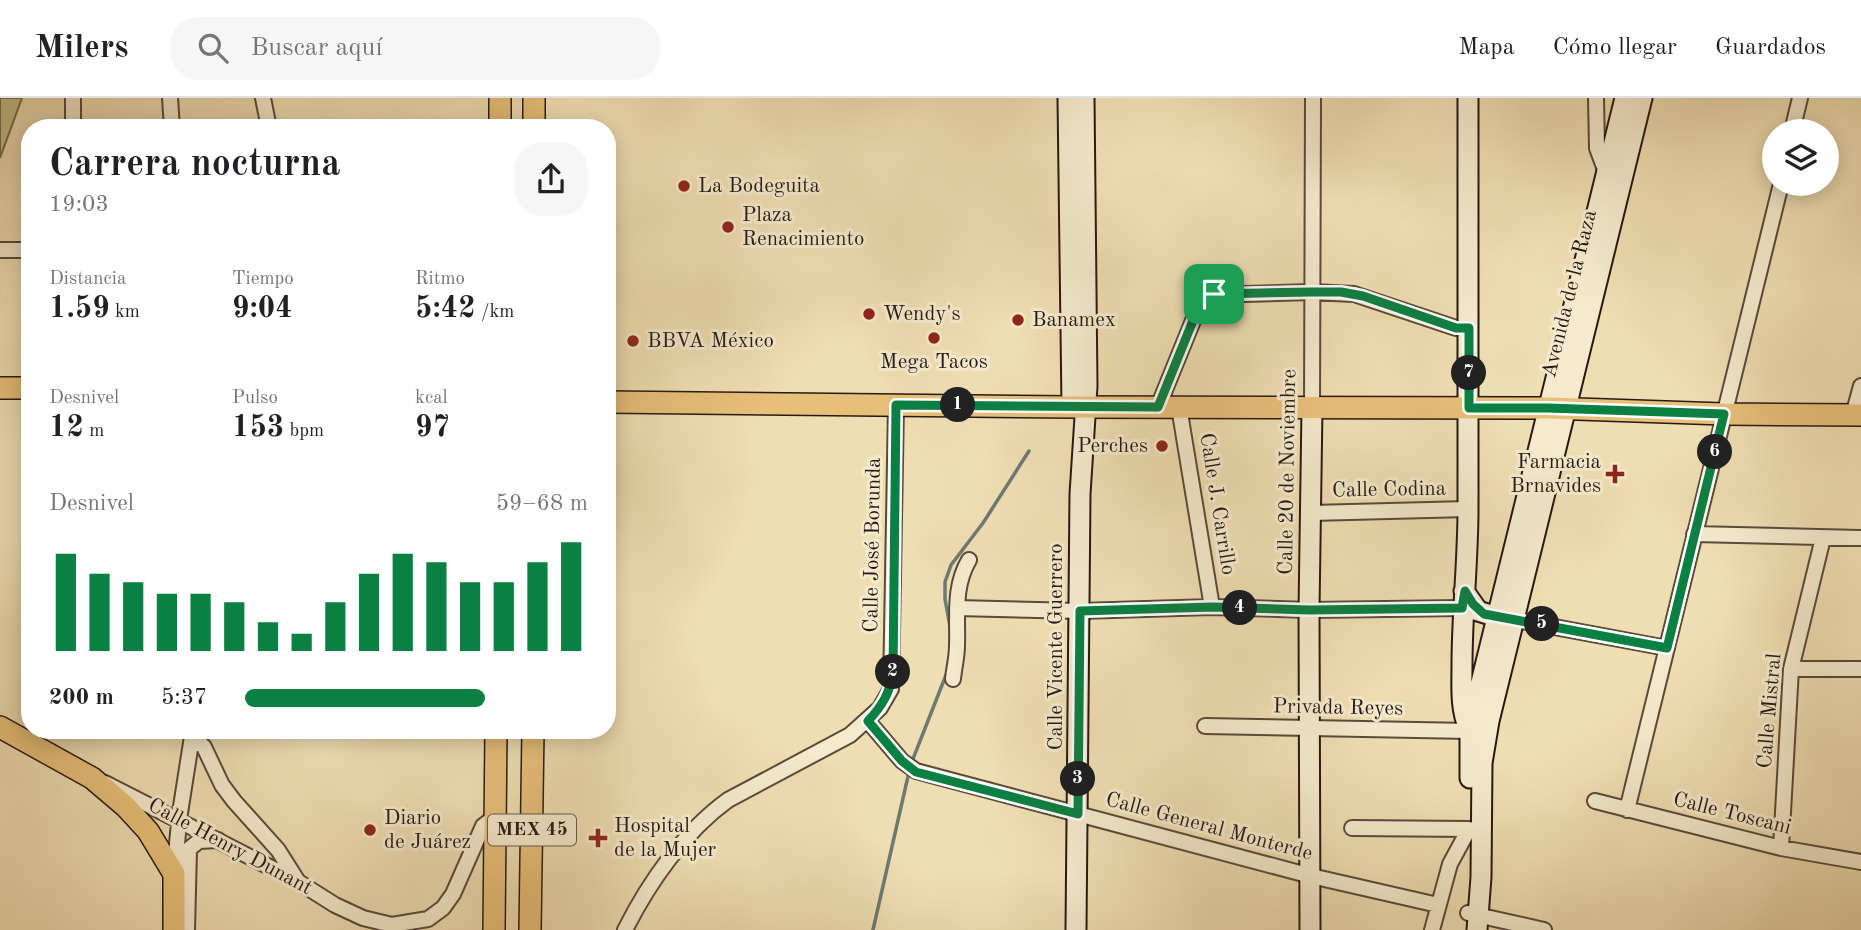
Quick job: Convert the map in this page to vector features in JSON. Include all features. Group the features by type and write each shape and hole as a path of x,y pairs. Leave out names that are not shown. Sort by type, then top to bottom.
{"main road":[{"path":"500,98 500,119"},
{"path":"534,98 534,119"},
{"path":"1068,98 1079,407"},
{"path":"1079,407 1087,362 1084,98"},
{"path":"1468,98 1469,408 1462,709 1470,731"},
{"name":"Avenida de la Raza","path":"1557,408 1625,98"},
{"name":"Avenida de la Raza","path":"1473,922 1469,829 1470,731 1505,618 1557,408 1642,98"},
{"path":"0,388 21,388"},
{"path":"616,402 1557,408 1724,414 1857,415"},
{"name":"Calle Vicente Guerrero","path":"1076,930 1080,611 1079,407"},
{"name":"Calle 20 de Noviembre","path":"1310,930 1309,610 1312,408"},
{"path":"1463,599 1478,611 1505,618"},
{"name":"Avenida de la Raza","path":"1473,922 1484,751 1505,618"},
{"name":"Calle Henry Dunant","path":"0,727 21,739"},
{"name":"Calle Henry Dunant","path":"22,739 92,778"},
{"name":"MEX 45","path":"495,930 496,739"},
{"name":"MEX 45","path":"530,930 533,739"},
{"path":"92,778 125,806 148,831 174,874 174,930"}],"street":[{"path":"73,98 73,119"},
{"path":"170,98 171,119"},
{"path":"262,98 267,119"},
{"name":"Calle 20 de Noviembre","path":"1312,408 1313,98"},
{"path":"1596,98 1597,148 1607,175"},
{"path":"1795,119 1800,98"},
{"path":"1627,810 1778,196"},
{"path":"0,250 21,250"},
{"path":"1158,407 1201,301 1214,294 1341,292 1363,296 1456,328 1469,328"},
{"path":"1857,415 1861,386"},
{"name":"Calle José Borunda","path":"625,930 636,908 676,852 713,810 850,735 880,708 891,689 896,405"},
{"name":"Calle J. Carrillo","path":"1180,407 1212,607"},
{"name":"Calle Codina","path":"1311,513 1468,509"},
{"path":"1694,534 1861,538"},
{"name":"Calle Mistral","path":"1781,848 1791,669 1823,538"},
{"path":"953,679 957,648 958,586 969,560"},
{"path":"957,608 1080,611 1212,607 1309,610 1463,599"},
{"path":"1505,618 1667,648"},
{"path":"1791,669 1861,669"},
{"name":"Calle General Monterde","path":"868,721 902,761 916,772 1311,876 1438,905"},
{"name":"Privada Reyes","path":"1205,726 1470,731"},
{"path":"174,874 179,820 192,739"},
{"path":"198,739 222,785 278,850 297,881"},
{"name":"Calle Henry Dunant","path":"92,778 116,787 297,881 335,905 370,920 392,925 428,919 443,908 453,894 480,831 496,816"},
{"name":"Calle Toscani","path":"1595,801 1781,848 1861,862"},
{"path":"1352,828 1469,829 1450,864 1432,930"},
{"path":"187,930 189,849 199,841 219,841"},
{"path":"1473,922 1544,930"}],"green space":[{"path":"0,98 22,98 0,158"}],"waterway":[{"path":"951,632 945,599 945,582 951,565 983,523 1029,451"},
{"path":"911,764 948,670"},
{"path":"873,930 909,772"}],"place":[{"name":"La Bodeguita","path":"684,186"},
{"name":"Plaza Renacimiento","path":"728,227"},
{"name":"Wendy's","path":"869,314"},
{"name":"Banamex","path":"1018,320"},
{"name":"Mega Tacos","path":"934,338"},
{"name":"BBVA México","path":"633,341"},
{"name":"Perches","path":"1162,446"},
{"name":"Farmacia Brnavides","path":"1615,474"},
{"name":"Diario de Juárez","path":"370,830"},
{"name":"Hospital de la Mujer","path":"598,838"}],"route":[{"path":"1341,292 1363,296 1456,328 1469,328 1469,408 1724,414 1667,648 1484,614 1478,611 1465,591 1462,608 1309,610 1212,607 1080,611 1078,814 916,772 902,761 868,721 880,708 891,689 893,672 896,405 1158,407 1201,301 1214,294 1341,292"}]}
